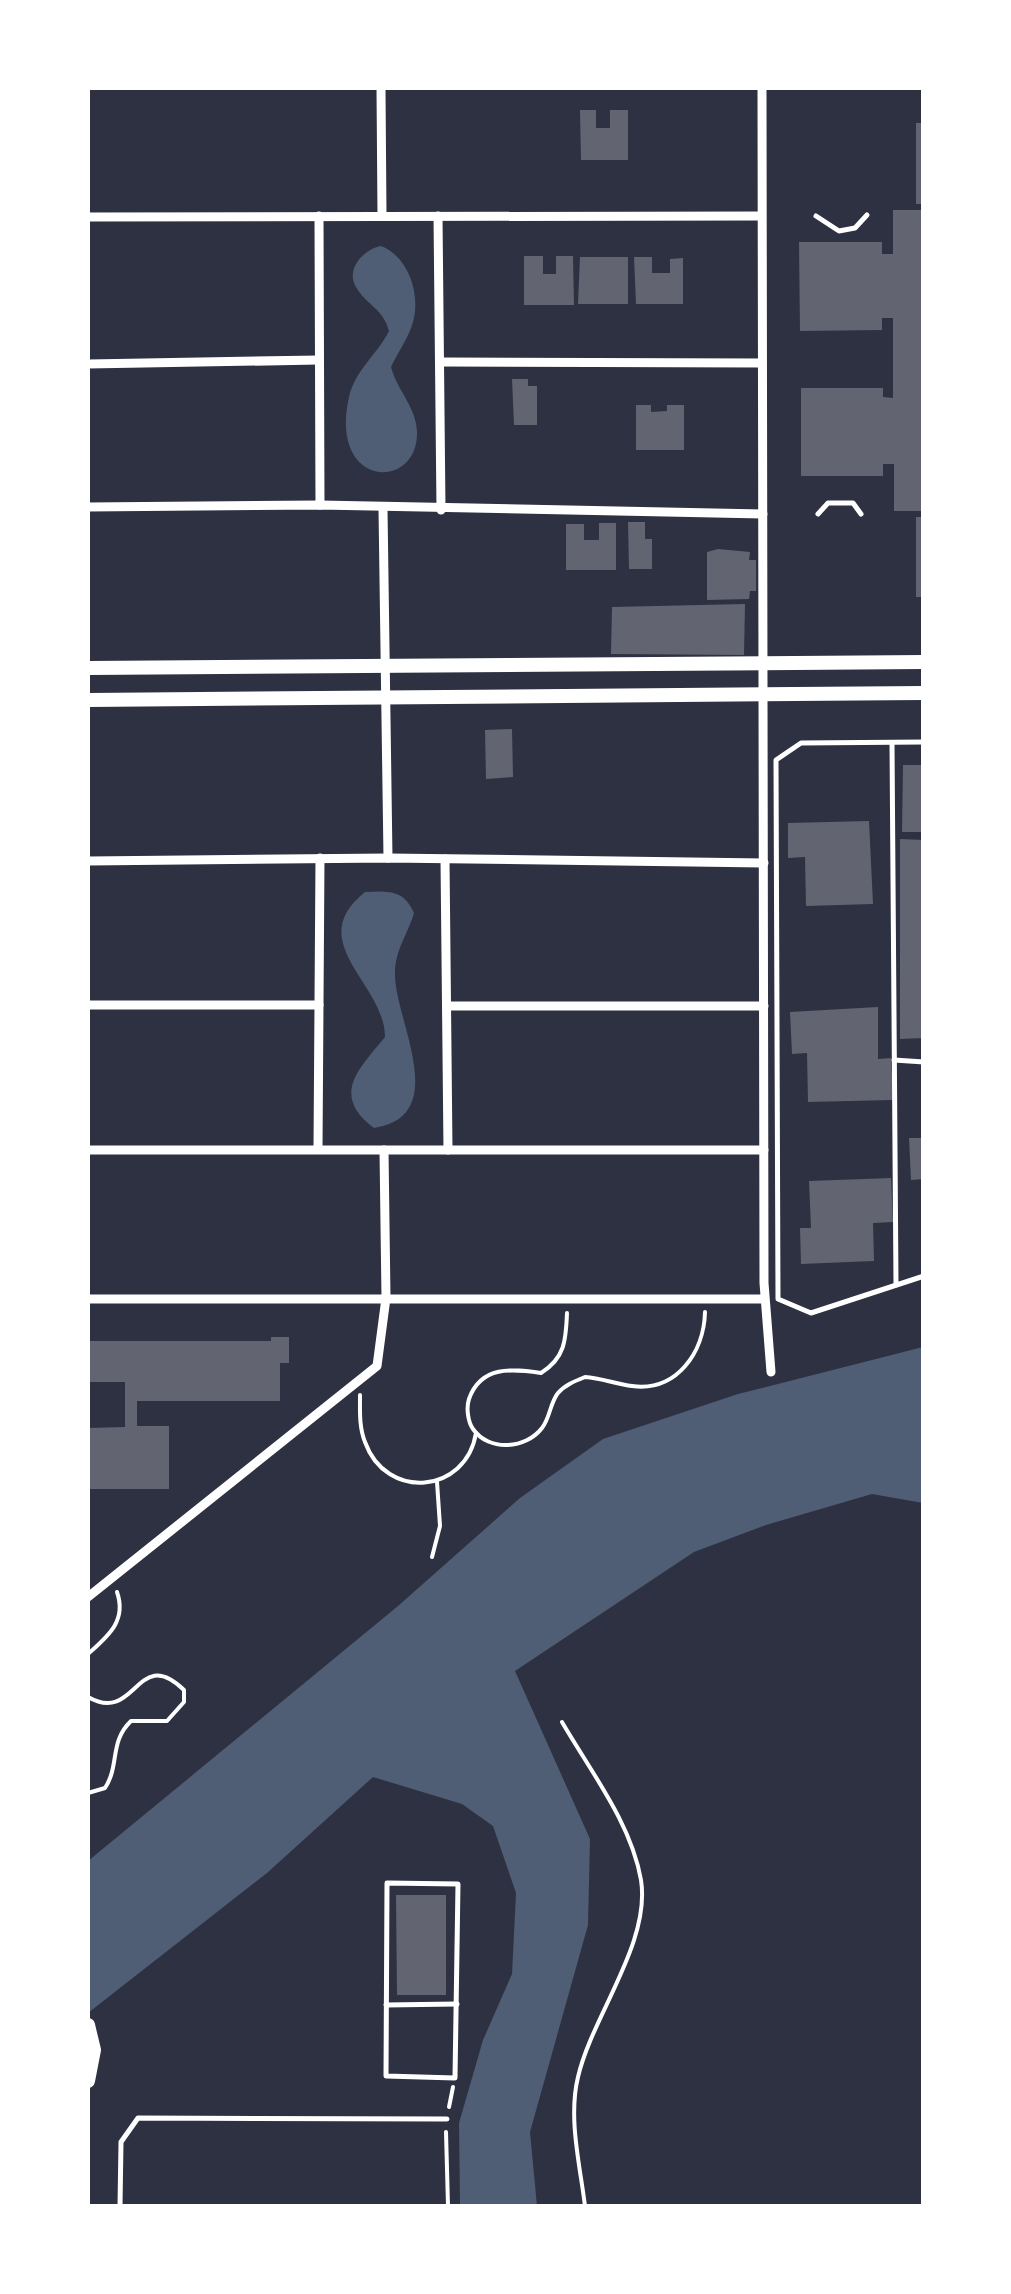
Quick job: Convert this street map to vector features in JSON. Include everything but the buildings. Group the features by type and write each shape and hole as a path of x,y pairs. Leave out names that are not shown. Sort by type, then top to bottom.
{"main road":[{"path":"88,668 924,662"},
{"path":"88,700 924,693"},
{"path":"88,2025 94,2050 88,2080"}],"street":[{"path":"381,88 382,216"},
{"path":"762,88 764,1299 772,1372"},
{"path":"319,216 320,505"},
{"path":"438,216 441,510"},
{"path":"88,217 762,216"},
{"path":"88,364 319,360"},
{"path":"442,362 761,362"},
{"path":"88,507 320,505 763,514"},
{"path":"383,509 388,858"},
{"path":"318,1149 320,858"},
{"path":"88,861 445,858 764,863"},
{"path":"445,858 448,1150"},
{"path":"88,1005 319,1005"},
{"path":"447,1006 764,1006"},
{"path":"88,1150 764,1150"},
{"path":"88,1597 377,1366 386,1298 384,1150"},
{"path":"88,1299 764,1299"}],"lane":[{"path":"816,216 839,231 855,228 867,215"},
{"path":"818,514 828,504 853,503 861,514"},
{"path":"892,742 896,1285"},
{"path":"924,742 801,744 776,760 778,1299 811,1313 924,1276"},
{"path":"894,1060 924,1062"},
{"path":"764,1278 778,1273"},
{"path":"764,1278 778,1284"},
{"path":"387,1883 458,1884 457,2004 455,2078 386,2076 387,1883"},
{"path":"386,2005 457,2004"},
{"path":"120,2206 121,2142 138,2118 447,2119"}],"path":[{"path":"361,1380 360,1423 373,1458 403,1482 437,1482 464,1466 473,1451 476,1432 466,1408 482,1378 504,1368 541,1374 562,1355 567,1299"},
{"path":"476,1432 491,1442 508,1446 530,1440 543,1427 556,1395 585,1377 634,1386 670,1379 689,1363 701,1343 704,1299"},
{"path":"432,1557 440,1526 437,1482"},
{"path":"88,1654 111,1634 120,1616 112,1578"},
{"path":"88,1697 103,1704 117,1703 130,1697 137,1683 149,1675 173,1680 184,1690 181,1710 167,1721 131,1721 118,1734 112,1778 105,1788 88,1793"},
{"path":"562,1722 624,1828 641,1881 641,1915 579,2070 573,2099 586,2206"},
{"path":"448,2206 447,2119 455,2078"}],"water":[{"path":"381,246 405,267 415,300 411,328 391,367 417,431 414,451 404,464 391,471 376,471 362,464 351,450 346,427 352,387 389,331 383,317 353,280 358,261"},
{"path":"365,892 400,896 414,913 399,949 395,973 414,1063 415,1086 410,1105 398,1120 374,1128 361,1116 351,1093 358,1071 385,1037 382,1018 351,963 342,928 348,910"},
{"path":"923,1347 923,1503 872,1494 766,1525 694,1552 515,1671 590,1839 588,1925 530,2132 537,2206 460,2206 459,2123 483,2040 512,1974 516,1893 493,1826 462,1804 373,1777 267,1873 88,2013 88,1861 398,1606 520,1498 603,1439 738,1394"}]}
